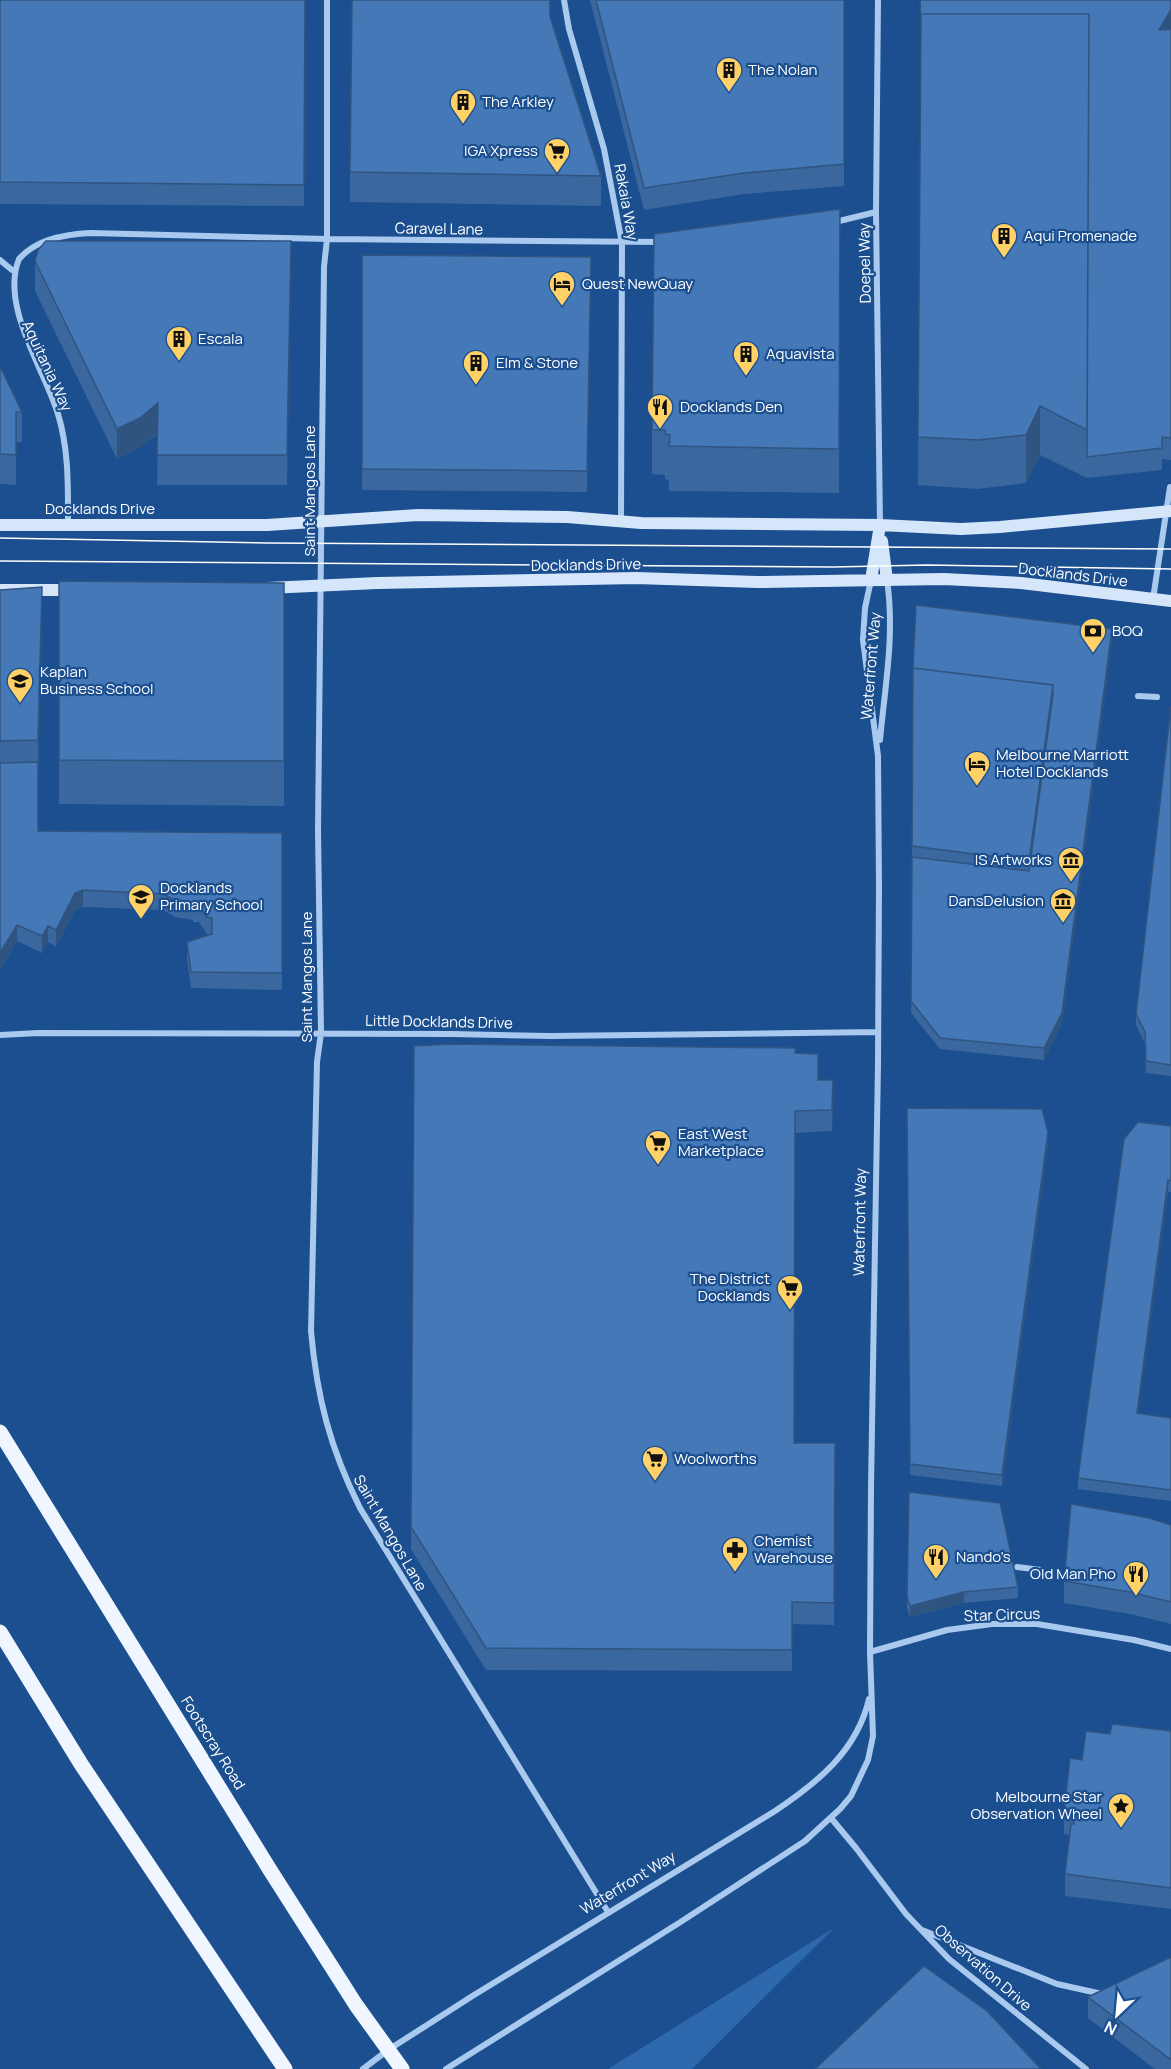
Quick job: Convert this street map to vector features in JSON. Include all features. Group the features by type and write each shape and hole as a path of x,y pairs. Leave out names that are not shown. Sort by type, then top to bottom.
{"main road":[{"name":"Footscray Road","path":"0,1432 270,1870 356,2005 402,2069"},
{"path":"0,1632 81,1764 285,2069"}],"street":[{"name":"Saint Mangos Lane","path":"327,0 327,239 324,267 318,831 321,1033 316,1062 311,1331 319,1396 331,1441 352,1492 384,1550 608,1912"},
{"name":"Rakaia Way","path":"564,0 569,29 604,149 622,243 621,522"},
{"name":"Doepel Way","path":"878,0 876,212 880,525"},
{"path":"822,224 876,212"},
{"name":"Caravel Lane","path":"12,270 21,256 38,244 79,233 327,239 665,242"},
{"path":"0,260 12,270 6,290"},
{"name":"Aquitania Way","path":"14,324 49,392 62,430 67,465 68,524"},
{"path":"1153,600 1169,511 1170,487"},
{"name":"Docklands Drive","path":"0,525 267,525 418,516 489,516 621,522 980,528 1169,511"},
{"name":"Waterfront Way","path":"446,2069 679,1923 805,1840 831,1818 851,1796 868,1760 873,1736 870,1652 878,1032 878,756 863,640 865,608 880,525"},
{"name":"Waterfront Way","path":"878,756 887,688 892,623 880,525"},
{"name":"Docklands Drive","path":"255,588 636,578 757,582 944,579 1003,581 1171,601"},
{"path":"0,590 86,590"},
{"path":"1138,696 1156,697"},
{"name":"Little Docklands Drive","path":"0,1035 321,1033 551,1036 878,1032"},
{"path":"1017,1567 1041,1570"},
{"name":"Star Circus","path":"870,1652 947,1630 992,1624 1037,1624 1134,1640 1171,1649"},
{"name":"Waterfront Way","path":"363,2069 388,2050 608,1912 775,1811 818,1779 834,1764 856,1734 866,1711 871,1689"},
{"name":"Observation Drive","path":"831,1818 900,1907 920,1929 968,1975 1086,2069"},
{"path":"920,1929 1057,1984 1109,1996"}],"shaded area":[{"path":"834,1928 692,2069 608,2069"}],"building":[{"path":"0,0 305,0 304,185 0,182"},
{"name":"The Arkley","path":"352,0 550,0 550,17 601,176 350,172"},
{"name":"The Nolan","path":"596,0 844,0 844,164 744,173 644,188"},
{"path":"920,0 1171,0 1171,10 1159,30 1171,29 1171,438 1162,437 1162,448 1087,457 1089,14 921,14 921,34"},
{"name":"Aqui Promenade","path":"921,14 1089,14 1087,430 1040,406 1026,435 978,440 918,437"},
{"name":"Aquavista","path":"840,209 839,449 669,446 670,435 665,434 665,430 652,430 654,234"},
{"name":"Escala","path":"46,241 291,241 287,455 157,455 158,403 140,418 117,429 35,261 38,250"},
{"name":"Elm & Stone","path":"362,255 591,257 587,471 362,469"},
{"path":"0,366 22,412 16,412 16,455 0,454"},
{"path":"59,581 284,583 284,761 59,760"},
{"name":"Kaplan Business School","path":"42,587 38,740 0,741 0,590"},
{"path":"916,605 1112,629 1062,1013 1044,1048 940,1038 911,1001 912,857 1029,871 1053,695 1053,685 913,668"},
{"name":"Melbourne Marriott Hotel Docklands","path":"913,668 1053,685 1029,861 912,846"},
{"path":"1171,706 1171,1065 1146,1061 1145,1032 1136,1014"},
{"path":"38,762 38,831 282,833 282,973 191,972 187,942 212,934 212,918 207,917 199,906 193,903 175,900 163,894 83,890 75,893 56,930 48,926 42,936 17,925 0,953 0,763"},
{"path":"452,1044 796,1048 795,1053 818,1054 818,1080 833,1080 832,1110 795,1111 794,1443 835,1443 834,1603 792,1602 792,1650 486,1648 411,1527 414,1046"},
{"path":"907,1108 1042,1109 1048,1132 1002,1475 910,1464"},
{"path":"1138,1122 1171,1126 1171,1181 1168,1180 1137,1413 1171,1418 1171,1490 1078,1478 1124,1139"},
{"path":"909,1492 1000,1503 1018,1587 964,1592 910,1606 907,1597"},
{"path":"1071,1504 1149,1518 1171,1525 1171,1602 1130,1592 1064,1581"},
{"path":"1112,1724 1171,1731 1171,1888 1065,1874 1071,1824 1074,1824 1075,1815 1064,1813 1070,1758 1082,1760 1086,1731 1110,1734"},
{"path":"1171,1957 1171,2060 1088,1997"},
{"path":"924,1966 987,2011 1041,2069 815,2069"}],"tram line":[{"path":"0,538 267,543 1171,549"},
{"path":"0,561 833,567 927,565 1171,569"}],"place":[{"name":"The Nolan","path":"729,93"},
{"name":"The Arkley","path":"463,125"},
{"name":"IGA Xpress","path":"557,174"},
{"name":"Aqui Promenade","path":"1004,259"},
{"name":"Quest NewQuay","path":"562,307"},
{"name":"Escala","path":"179,362"},
{"name":"Aquavista","path":"746,377"},
{"name":"Elm & Stone","path":"476,386"},
{"name":"Docklands Den","path":"660,430"},
{"name":"BOQ","path":"1093,654"},
{"name":"Kaplan Business School","path":"20,704"},
{"name":"Melbourne Marriott Hotel Docklands","path":"977,787"},
{"name":"IS Artworks","path":"1071,883"},
{"name":"Docklands Primary School","path":"141,920"},
{"name":"DansDelusion","path":"1063,924"},
{"name":"East West Marketplace","path":"658,1166"},
{"name":"The District Docklands","path":"790,1311"},
{"name":"Woolworths","path":"655,1482"},
{"name":"Chemist Warehouse","path":"735,1573"},
{"name":"Nando's","path":"936,1580"},
{"name":"Old Man Pho","path":"1136,1597"},
{"name":"Melbourne Star Observation Wheel","path":"1121,1829"}]}
